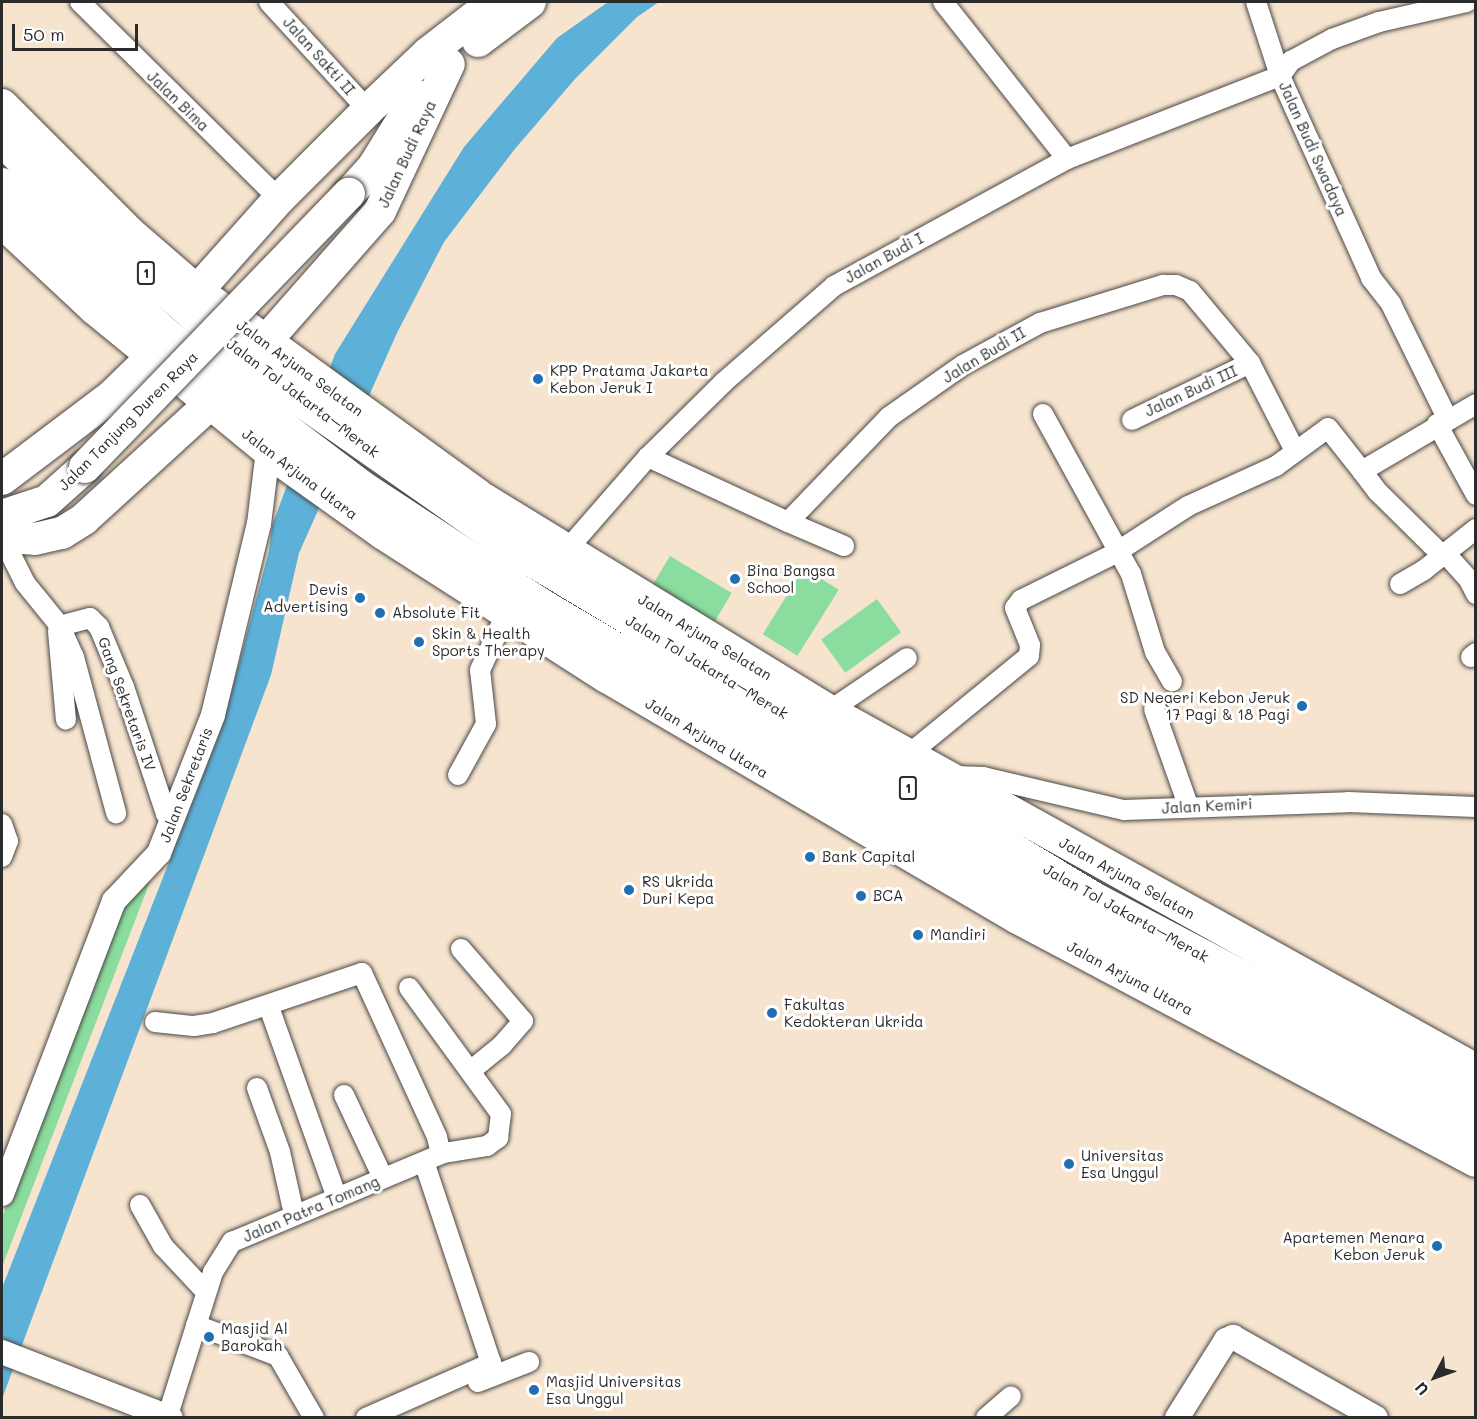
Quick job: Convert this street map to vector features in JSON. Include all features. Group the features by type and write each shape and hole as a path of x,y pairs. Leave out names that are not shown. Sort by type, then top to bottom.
{"highway":[{"name":"Jalan Tol Jakarta–Merak","path":"2,140 96,230 367,432 521,553 1093,898 1476,1100"},
{"name":"Jalan Tol Jakarta–Merak","path":"2,184 164,333 276,446 352,496 1038,897 1476,1131"}],"main road":[{"name":"Jalan Budi Raya","path":"265,342 380,211 438,59 495,2"},
{"name":"Jalan Budi Raya","path":"197,291 279,199 368,110 438,59 530,2"},
{"name":"Jalan Tanjung Duren Raya","path":"3,523 47,501 85,467 355,187 374,166 424,87 438,59"},
{"name":"Jalan Arjuna Selatan","path":"2,105 130,233 197,291 265,342 305,387"},
{"name":"Jalan Arjuna Utara","path":"2,222 209,405 276,446"},
{"path":"2,479 113,395 152,357"},
{"path":"3,523 35,539 62,533 84,519 209,405"},
{"name":"Jalan Arjuna Selatan","path":"367,432 829,711 1476,1070"},
{"name":"Jalan Arjuna Utara","path":"352,496 507,612 680,723 1018,918 1476,1161"}],"street":[{"name":"Jalan Bima","path":"80,2 279,199"},
{"name":"Jalan Sakti II","path":"269,2 368,110"},
{"path":"943,2 1067,159"},
{"path":"1256,2 1280,76"},
{"name":"Jalan Budi Swadaya","path":"1467,2 1379,22 1332,39 1291,61 1280,76 1371,278 1391,304 1476,495"},
{"name":"Jalan Budi I","path":"565,552 648,457 724,382 834,286 1067,159 1280,76"},
{"name":"Jalan Budi II","path":"788,522 889,417 963,365 1040,323 1163,285 1176,285 1190,291 1250,363 1296,451"},
{"name":"Jalan Budi III","path":"1132,420 1250,363"},
{"path":"1362,471 1476,404"},
{"path":"1043,414 1138,592 1155,652 1172,681"},
{"path":"908,755 1029,656 1030,645 1015,608 1021,600 1118,551 1188,506 1276,466 1328,428 1378,492 1469,580 1476,594"},
{"name":"Jalan Sekretaris","path":"2,1194 114,901 159,853 213,714 235,634 276,446"},
{"path":"648,457 844,546"},
{"path":"3,523 25,583 60,626 74,657 116,813"},
{"path":"1400,584 1476,529"},
{"path":"458,775 486,724 480,670 507,612"},
{"name":"Gang Sekretaris IV","path":"60,626 90,618 99,627 124,687 166,814 174,818"},
{"path":"60,626 56,636 66,720"},
{"path":"829,711 907,658"},
{"path":"1154,709 1188,805"},
{"name":"Jalan Kemiri","path":"943,776 983,777 1124,810 1188,805 1348,802 1476,807"},
{"path":"2,824 8,841 2,857"},
{"path":"409,987 471,1070 501,1046 523,1021 461,949"},
{"path":"155,1022 194,1026 269,1007 362,973 433,1158 491,1363 366,1418"},
{"path":"269,1007 337,1198"},
{"name":"Jalan Patra Tomang","path":"168,1417 206,1292 220,1258 232,1242 294,1214 433,1158 487,1146 498,1138 501,1114 471,1070"},
{"path":"257,1088 280,1152 294,1214"},
{"path":"344,1095 383,1178"},
{"path":"140,1205 164,1246 206,1292"},
{"path":"196,1325 278,1356 314,1418"},
{"path":"1177,1418 1226,1340 1233,1337 1376,1418"},
{"path":"2,1352 168,1417"},
{"path":"389,1418 529,1362"},
{"path":"986,1418 1011,1396"}],"green space":[{"path":"670,556 732,593 713,624 651,587"},
{"path":"804,568 839,590 797,656 763,634"},
{"path":"877,599 901,632 845,673 821,640"},
{"path":"156,866 2,1267 2,1217 125,900"}],"water":[{"path":"608,2 659,2 637,17 575,79 514,150 444,242 397,333 299,553 271,675 2,1399 2,1288 222,727 269,551 272,526 335,354 464,147 557,38"}],"place":[{"name":"KPP Pratama Jakarta Kebon Jeruk I","path":"538,379"},
{"name":"Bina Bangsa School","path":"735,579"},
{"name":"Devis Advertising","path":"360,598"},
{"name":"Absolute Fit","path":"380,613"},
{"name":"Skin & Health Sports Therapy","path":"419,642"},
{"name":"SD Negeri Kebon Jeruk 17 Pagi & 18 Pagi","path":"1302,706"},
{"name":"Bank Capital","path":"810,857"},
{"name":"RS Ukrida Duri Kepa","path":"629,890"},
{"name":"BCA","path":"861,896"},
{"name":"Mandiri","path":"918,935"},
{"name":"Fakultas Kedokteran Ukrida","path":"772,1013"},
{"name":"Universitas Esa Unggul","path":"1069,1164"},
{"name":"Apartemen Menara Kebon Jeruk","path":"1437,1246"},
{"name":"Masjid Al Barokah","path":"209,1337"},
{"name":"Masjid Universitas Esa Unggul","path":"534,1390"}]}
